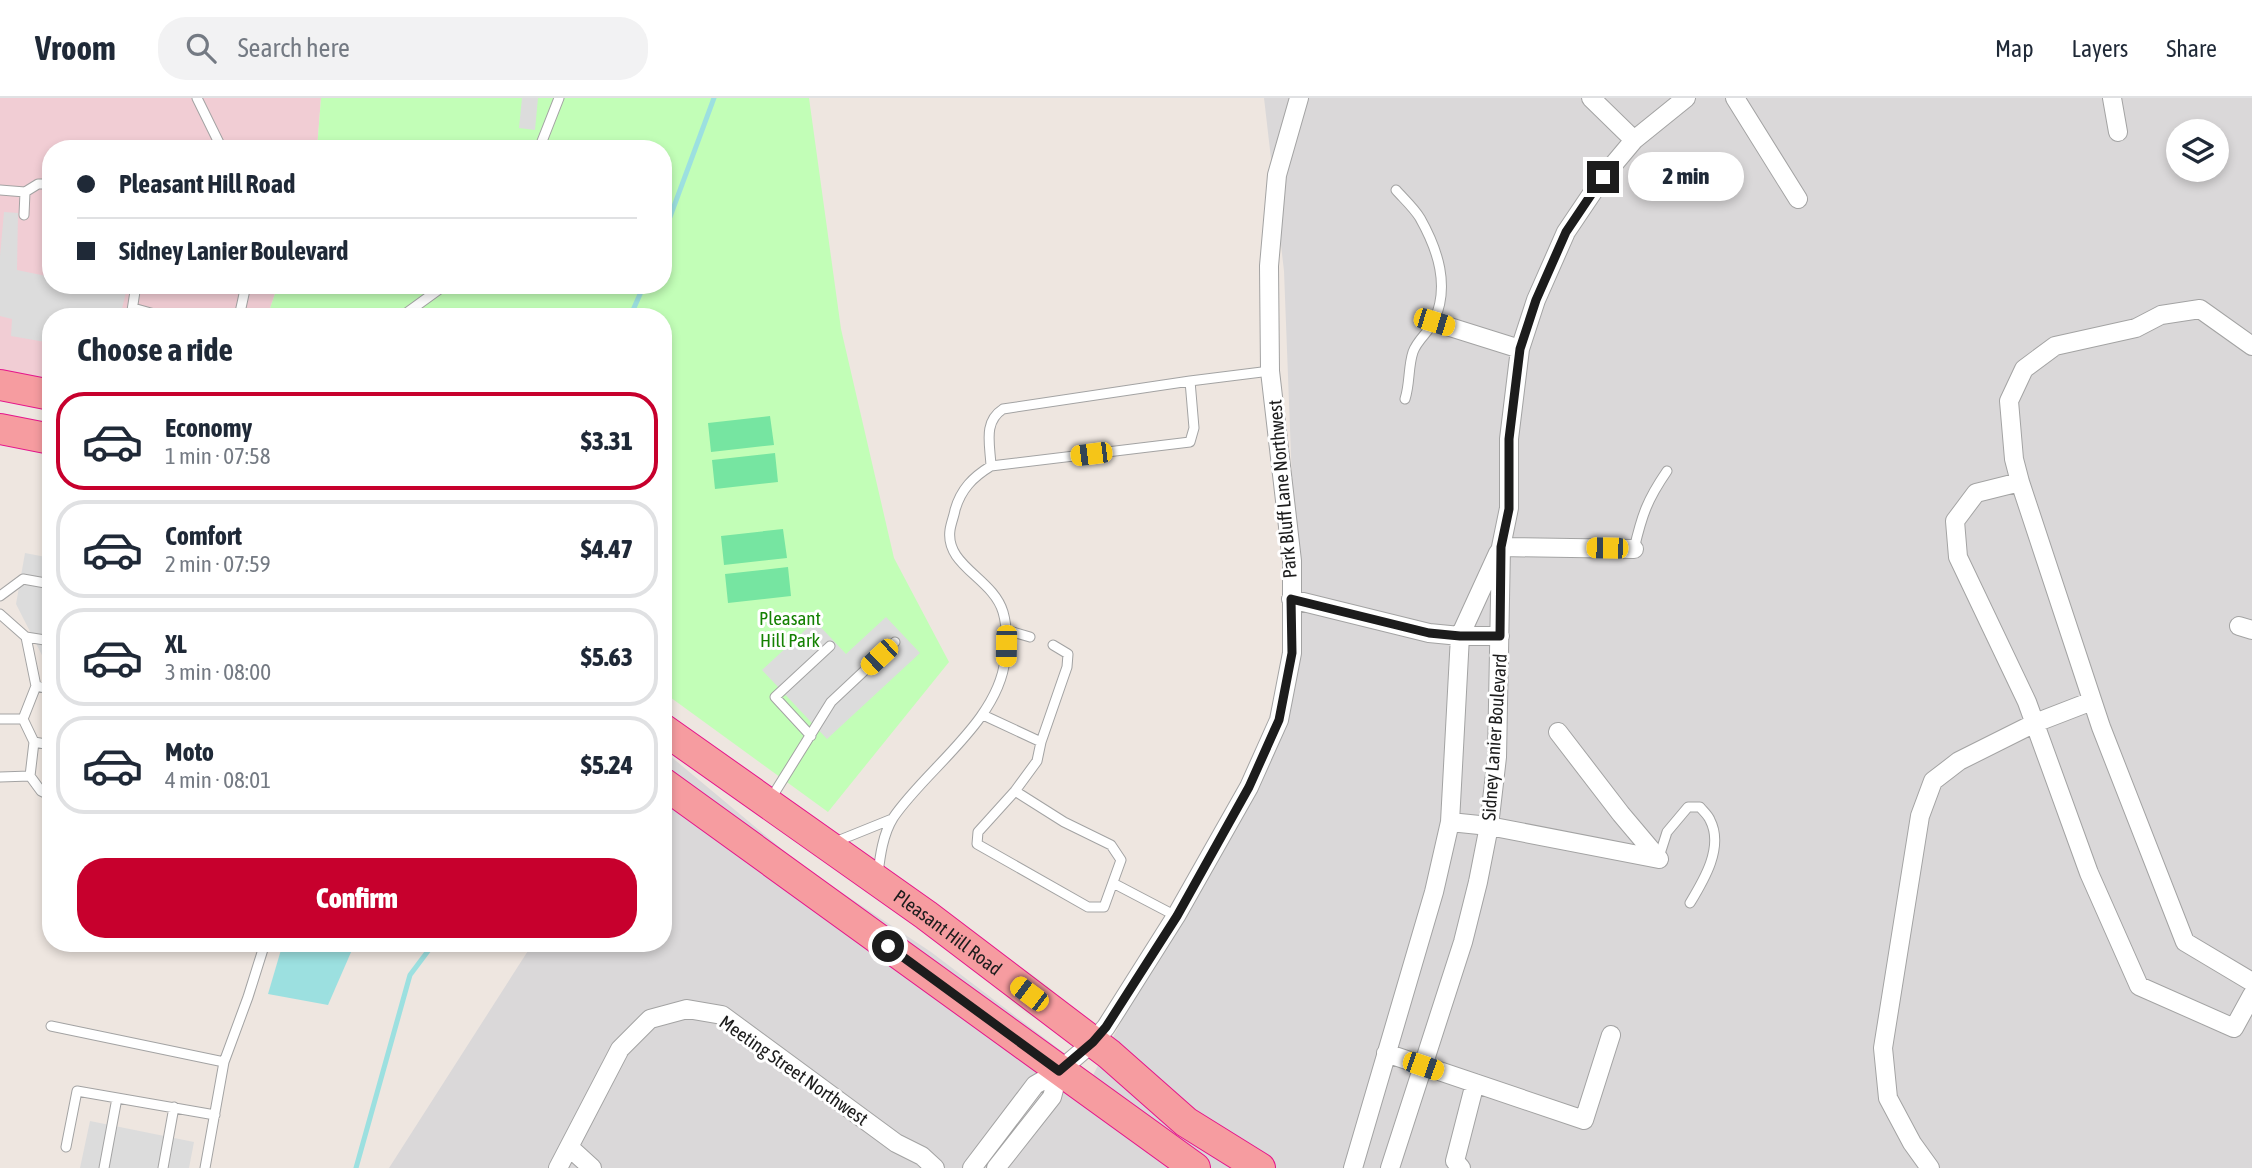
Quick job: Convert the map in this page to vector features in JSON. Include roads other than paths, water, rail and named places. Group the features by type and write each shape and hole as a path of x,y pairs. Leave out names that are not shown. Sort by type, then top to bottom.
{"highway":[{"path":"0,385 42,393"},
{"path":"0,429 42,437"},
{"name":"Pleasant Hill Road","path":"672,735 926,915 1093,1042 1186,1122 1260,1168"},
{"path":"672,790 1195,1168"}],"street":[{"name":"Park Bluff Lane Northwest","path":"972,1168 1035,1085 1059,1071 1106,1027 1177,916 1249,787 1279,720 1292,653 1292,561 1270,371 1269,266 1277,175 1299,98"},
{"path":"1591,98 1634,140"},
{"name":"Sidney Lanier Boulevard","path":"1390,1168 1463,942 1489,827 1497,757 1501,547 1509,509 1509,439 1520,349 1536,300 1566,232 1603,177 1634,140 1686,98"},
{"path":"1735,98 1798,199"},
{"path":"2112,98 2118,132"},
{"path":"2252,346 2200,309 2161,315 2136,328 2055,346 2024,369 2009,401 2014,458 2020,482 2092,701 2185,942 2252,982"},
{"path":"1434,322 1520,349"},
{"path":"2020,482 1976,493 1955,521 1958,557 2035,723 2089,873 2139,986 2234,1028 2252,995"},
{"path":"1353,1168 1434,892 1450,822 1460,636 1501,547 1634,549"},
{"path":"1291,599 1429,633 1500,636"},
{"path":"1930,1168 1912,1143 1888,1098 1883,1048 1920,816 1933,780 1959,761 2035,723 2092,701"},
{"path":"1559,732 1658,859"},
{"path":"1450,822 1658,859"},
{"name":"Meeting Street Northwest","path":"558,1168 620,1049 650,1019 687,1009 722,1015 896,1143 922,1156 935,1168"},
{"path":"1386,1053 1584,1120 1611,1035"},
{"path":"996,1168 1052,1097 1059,1071"},
{"path":"1461,1168 1455,1161 1475,1083"},
{"path":"569,1147 592,1168"}],"lane":[{"path":"197,98 218,140"},
{"path":"543,140 559,98"},
{"path":"0,190 25,192 42,184"},
{"path":"1396,190 1419,217 1441,267 1442,292 1434,322 1416,345 1412,355 1405,399"},
{"path":"24,215 25,192"},
{"path":"413,308 432,294"},
{"path":"991,466 989,426 994,415 1003,409 1270,371"},
{"path":"877,881 880,853 892,819 983,715 998,686 1005,661 1006,630 1003,610 979,577 963,566 953,552 949,532 957,503 966,485 991,466 1190,442 1194,428 1191,381"},
{"path":"1634,549 1642,514 1667,471"},
{"path":"0,596 23,579 42,582"},
{"path":"0,614 26,636 42,639"},
{"path":"1006,630 1030,636"},
{"path":"26,636 36,687 23,719 34,742 30,776 42,792"},
{"path":"767,804 831,702 895,642"},
{"path":"1015,791 1064,822 1111,845 1121,860 1104,907 1088,907 977,844 978,832 1015,791 1037,761 1041,741 1067,667 1068,654 1053,645"},
{"path":"811,736 775,697 830,646"},
{"path":"36,687 42,688"},
{"path":"983,715 1041,741"},
{"path":"0,719 23,719"},
{"path":"34,742 42,743"},
{"path":"0,778 30,776"},
{"path":"1658,859 1667,832 1688,807 1700,807 1711,820 1715,844 1707,875 1690,903"},
{"path":"826,845 892,819"},
{"path":"1113,883 1177,916"},
{"path":"205,1168 224,1062 262,952"},
{"path":"51,1026 224,1062"},
{"path":"66,1147 77,1091 215,1115"},
{"path":"104,1168 117,1098"},
{"path":"163,1168 174,1107"}],"water":[{"path":"280,952 351,952 328,1005 268,994"}],"waterway":[{"path":"672,212 714,98"},
{"path":"634,308 640,294"},
{"path":"356,1168 410,975 427,952"}],"park label":[{"name":"Pleasant Hill Park","path":"790,629"}]}
